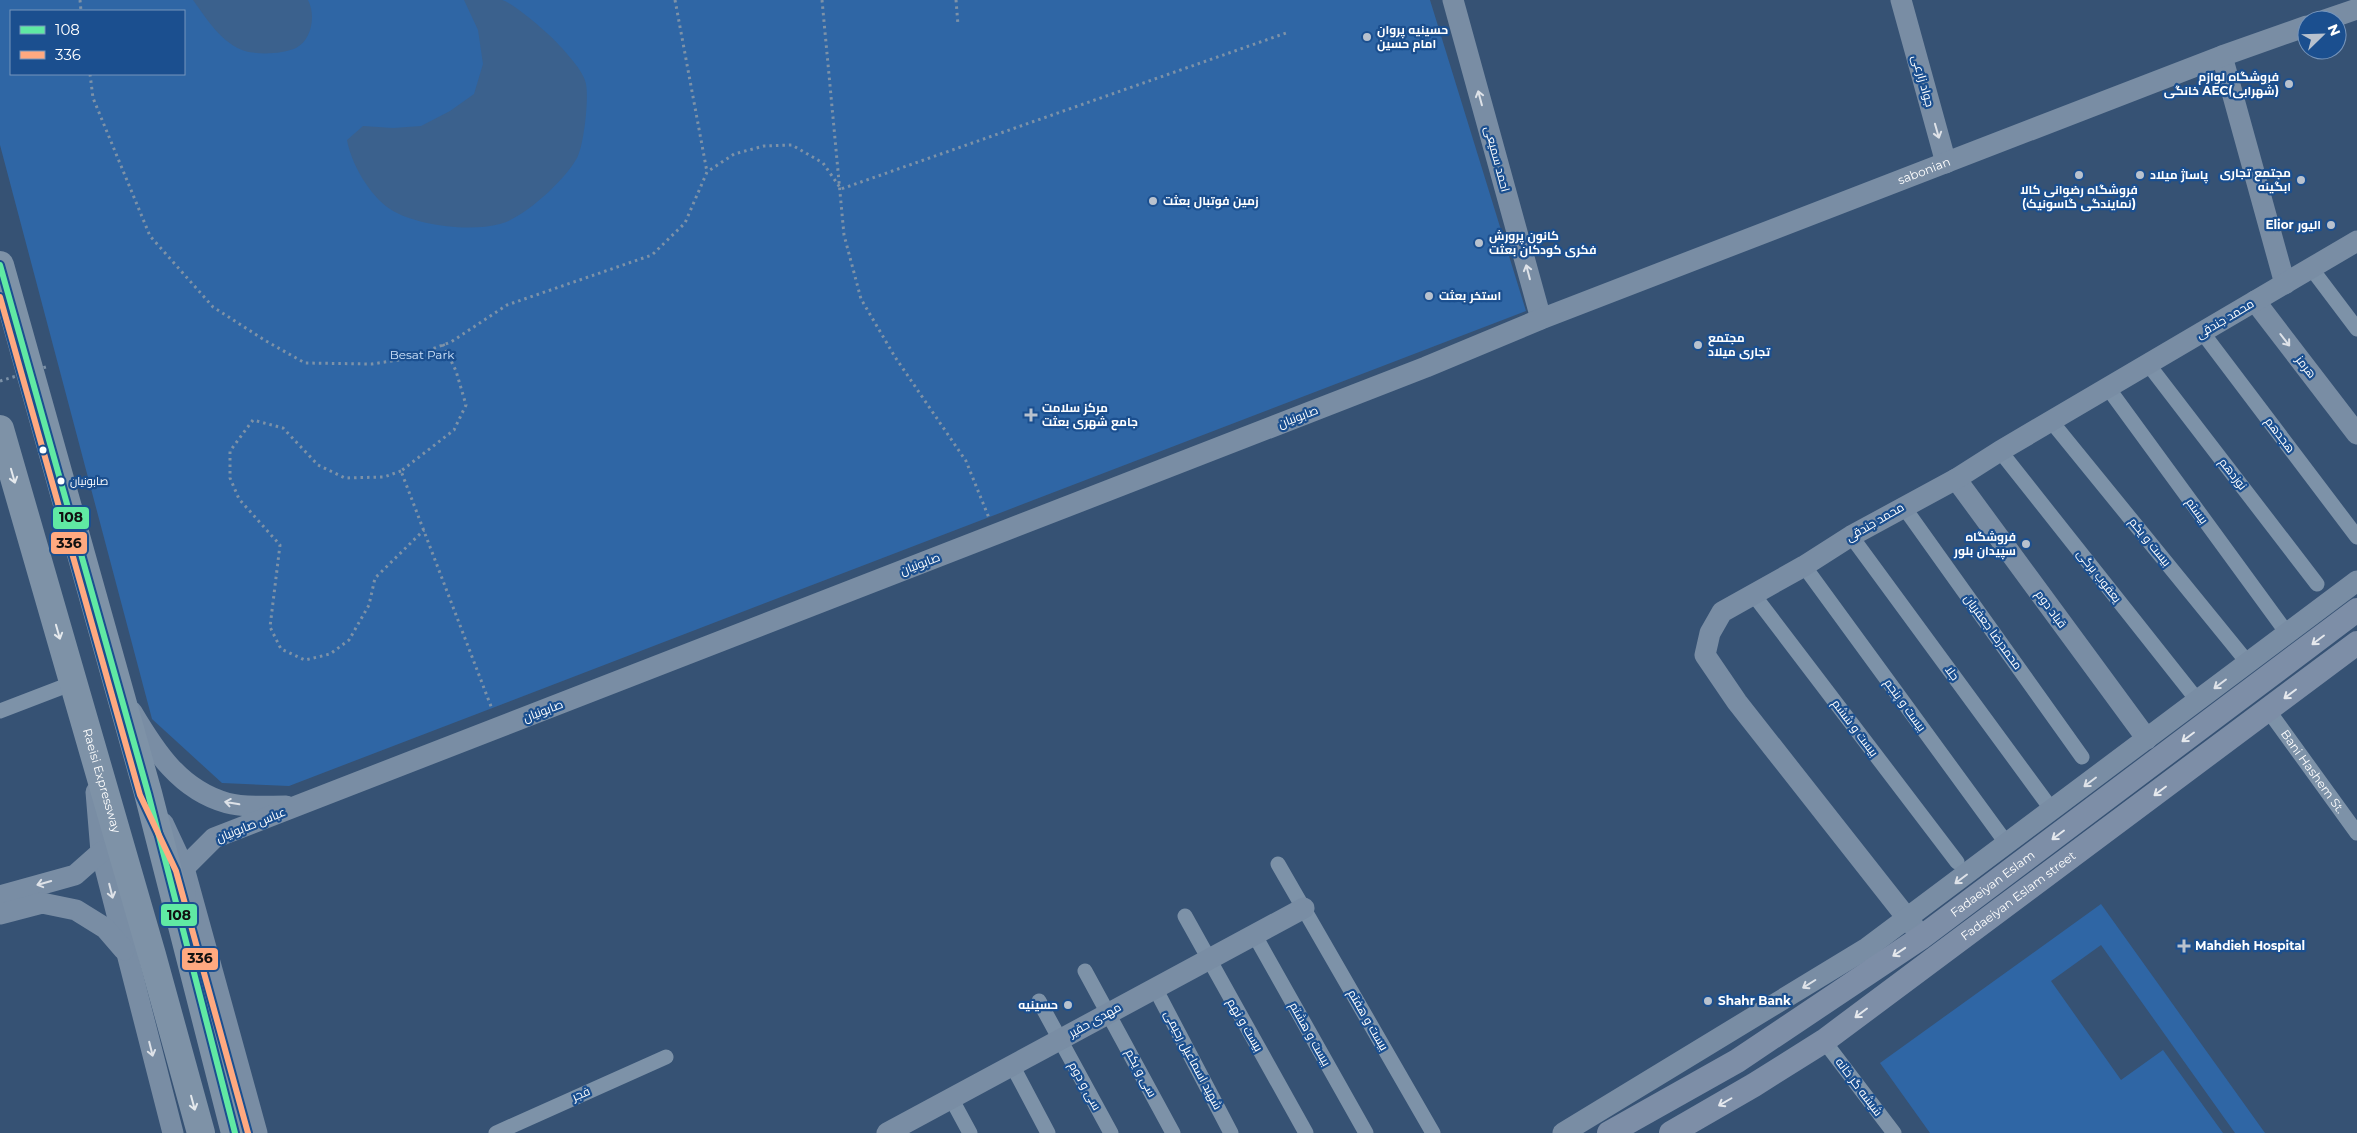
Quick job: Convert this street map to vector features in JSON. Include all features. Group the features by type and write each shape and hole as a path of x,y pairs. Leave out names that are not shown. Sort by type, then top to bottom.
{"highway":[{"path":"0,266 148,793 235,1133"},
{"name":"Raeisi Expressway","path":"0,429 152,954 201,1133"}],"main road":[{"name":"Fadaeiyan Eslam","path":"1609,1133 1737,1061 1915,928 2357,610"},
{"name":"Fadaeiyan Eslam street","path":"1670,1133 1754,1085 1824,1040 2357,643"}],"street":[{"name":"احمد سمیعی","path":"1453,0 1540,319"},
{"name":"جواد زارعی","path":"1901,0 1946,163"},
{"name":"sabonian","path":"1540,319 2222,56 2297,30"},
{"path":"2222,56 2285,284"},
{"name":"محمد جندقی","path":"1915,928 1737,702 1705,655 1710,633 1722,612 1804,566 1903,506 1956,479 2000,451 2356,243"},
{"path":"2311,268 2357,329"},
{"name":"هرمز","path":"2255,301 2357,434"},
{"name":"صابونیان","path":"298,806 1426,367 1540,319"},
{"name":"هجدهم","path":"2202,332 2357,537"},
{"name":"نوزدهم","path":"2148,364 2317,584"},
{"name":"بیستم","path":"2108,388 2287,633"},
{"name":"بیست و یکم","path":"2051,421 2248,662"},
{"name":"یعقوب برگی","path":"2000,451 2198,701"},
{"name":"قباد دوم","path":"1956,479 2147,739"},
{"name":"محمدرضا جعفریان","path":"1903,506 2082,757"},
{"name":"جلا","path":"1851,536 2052,810"},
{"name":"بیست و پنجم","path":"1804,566 2007,844"},
{"path":"1564,1133 1867,948 1915,928 2007,844 2357,581"},
{"name":"بیست و ششم","path":"1753,594 1957,862"},
{"path":"0,711 73,682"},
{"path":"119,691 156,752 187,784 228,803 298,806"},
{"name":"Bani Hashem St.","path":"2268,710 2357,833"},
{"path":"94,756 101,852 173,1133"},
{"path":"148,793 178,852 184,868 257,1133"},
{"name":"عباس صابونیان","path":"184,868 214,838 298,806"},
{"path":"1,902 75,875 101,852"},
{"name":"بیست و هفتم","path":"1278,864 1433,1133"},
{"path":"184,868 186,943"},
{"path":"1,902 42,903 76,910 105,928 127,954"},
{"name":"مهدی حقیر","path":"900,1130 952,1098 1012,1065 1304,908"},
{"name":"بیست و نهم","path":"1185,916 1306,1133"},
{"name":"بیست و هشتم","path":"1254,934 1366,1133"},
{"name":"سی و یکم","path":"1085,971 1173,1133"},
{"name":"شهید اسماعیل رحیمی","path":"1155,988 1232,1133"},
{"name":"سی و دوم","path":"1039,1002 1111,1133"},
{"path":"1722,1038 1737,1061"},
{"name":"شیشه گر خانه","path":"1824,1040 1894,1133"},
{"name":"فجر","path":"496,1133 666,1057"},
{"path":"1012,1065 1048,1133"},
{"path":"952,1098 970,1133"}],"path":[{"path":"675,0 707,172"},
{"path":"822,0 844,235 861,299 895,357 966,461 995,535"},
{"path":"956,0 958,25"},
{"path":"841,190 1286,33"},
{"path":"90,75 94,98 150,236 213,307 266,341 306,363 372,364 405,359 444,344 507,304 652,255 685,223 707,172 734,154 764,146 792,145 823,163 841,190"},
{"path":"424,530 375,578 369,605 349,640 330,654 305,660 281,649 270,626 280,545 239,499 230,478 230,451 253,420 283,428 318,465 345,478 384,477 401,471 454,430 466,405 456,370 444,344"},
{"path":"0,381 49,366"},
{"path":"401,471 499,728"}],"green space":[{"name":"Besat Park","path":"0,0 1430,0 1526,311 289,786 222,783 152,719 0,145"},
{"path":"2101,904 2265,1133 2235,1133 2101,945 2051,981 2121,1080 2163,1050 2223,1133 1930,1133 1880,1063"}],"shaded area":[{"path":"193,0 308,0 312,13 311,27 306,39 291,50 271,53 245,51 237,48 222,37"},
{"path":"464,0 502,0 524,13 550,35 572,59 585,79 587,91 582,143 580,152 571,167 554,187 532,206 510,220 488,226 444,226 414,220 390,209 375,196 362,178 352,159 347,140 363,126 393,128 421,126 450,111 474,94 483,64 478,30"}],"transit line":[{"name":"108","path":"0,265 148,793 235,1133"},
{"name":"336","path":"0,297 140,795 176,871 248,1133"}],"place":[{"name":"حسینیه پروان امام حسین","path":"1367,37"},
{"name":"فروشگاه‌ لوازم خانگی AEC(شهرابی)","path":"2289,84"},
{"name":"فروشگاه رضوانی کالا (نمایندگی گاسونیک)","path":"2079,175"},
{"name":"پاساژ میلاد","path":"2140,175"},
{"name":"مجتمع تجاری ابگینه","path":"2301,180"},
{"name":"زمین فوتبال بعثت","path":"1153,201"},
{"name":"Elior الیور","path":"2331,225"},
{"name":"کانون پرورش فکری کودکان بعثت","path":"1479,243"},
{"name":"استخر بعثت","path":"1429,296"},
{"name":"مجتمع تجاری میلاد","path":"1698,345"},
{"name":"مرکز سلامت جامع شهری بعثت","path":"1031,415"},
{"name":"صابونیان","path":"61,481"},
{"name":"فروشگاه سپیدان بلور","path":"2026,544"},
{"name":"Mahdieh Hospital","path":"2184,946"},
{"name":"Shahr Bank","path":"1708,1001"},
{"name":"حسینیه","path":"1068,1005"}]}
